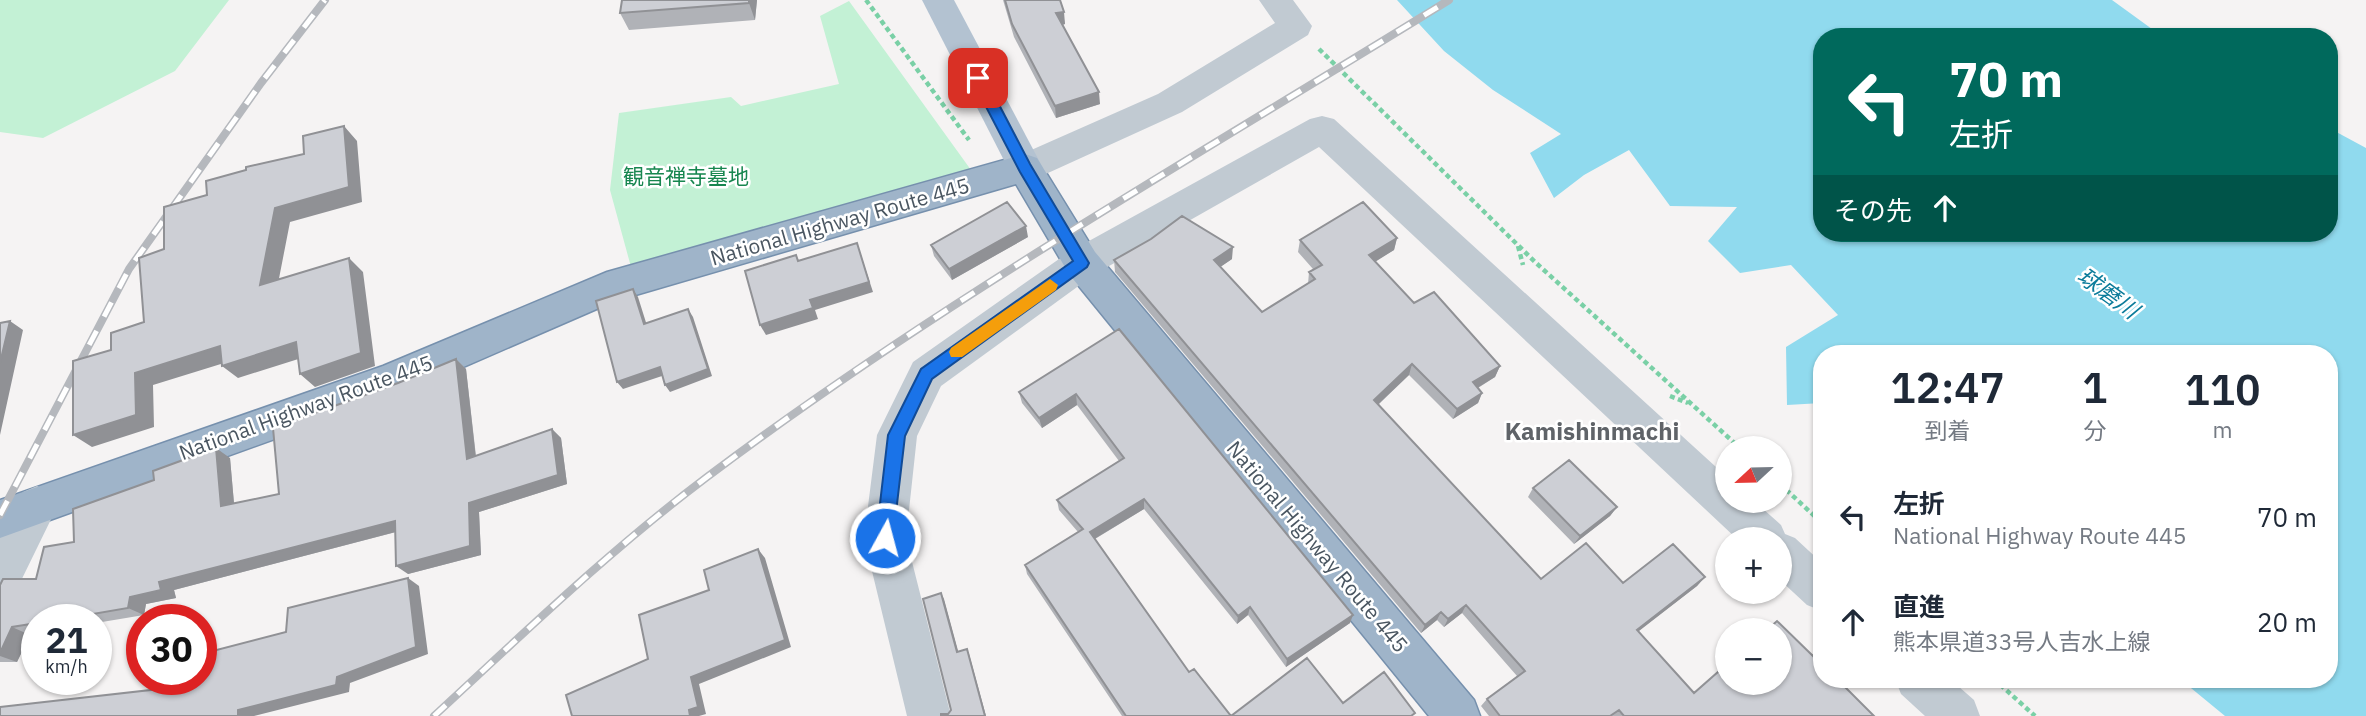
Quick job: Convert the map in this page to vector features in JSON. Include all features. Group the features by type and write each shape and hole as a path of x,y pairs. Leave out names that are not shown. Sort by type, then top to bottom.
{"highway":[{"name":"National Highway Route 445","path":"0,519 394,379 607,288 1011,173 1082,263 1458,716"}],"main road":[{"path":"939,0 1011,173"}],"street":[{"path":"1011,173 1170,103 1296,26 1275,0"},
{"path":"929,716 885,538 897,435 927,374 1082,263 1322,129 1753,527"},
{"path":"0,579 37,505"},
{"path":"1792,563 1813,582"},
{"path":"1927,688 1958,716"}],"path":[{"path":"866,0 1011,173"},
{"path":"1296,26 1535,262 1727,436"},
{"path":"1792,495 1813,515"},
{"path":"2004,688 2035,716"}],"green space":[{"path":"0,0 229,0 175,71 43,138 0,132"},
{"name":"観音禅寺墓地","path":"849,1 971,170 631,267 610,190 619,113 731,97 741,106 839,84 820,16"}],"water":[{"name":"球磨川","path":"1397,0 2112,0 2151,28 1813,28 1813,242 2338,242 2338,133 2366,148 2366,716 2225,716 2191,688 2338,688 2338,345 1813,345 1813,404 1787,405 1786,347 1838,315 1791,265 1740,273 1708,241 1737,207 1670,206 1629,150 1584,175 1554,198 1530,153 1561,134 1493,90 1444,51"}],"building":[{"path":"622,0 749,0 749,3 620,13"},
{"path":"1005,0 1060,0 1064,12 1056,13 1099,92 1055,106 1012,24"},
{"path":"344,126 349,187 275,208 260,285 349,258 361,353 300,374 296,342 222,366 220,346 135,373 136,415 73,435 73,361 111,350 111,333 144,322 139,258 164,249 164,207 207,195 206,181 246,170 246,167 304,154 303,136"},
{"path":"1007,202 1026,226 949,269 931,245"},
{"path":"1363,202 1397,238 1369,255 1414,303 1434,292 1500,366 1473,382 1482,393 1457,409 1412,364 1374,400 1541,579 1586,543 1623,583 1673,544 1705,577 1637,630 1694,693 1715,675 1715,695 1792,695 1792,636 1813,656 1813,688 1846,688 1874,716 1624,716 1619,710 1610,716 1500,716 1487,699 1525,671 1466,605 1448,619 1441,612 1425,625 1114,260 1151,239 1182,216 1233,247 1214,260 1262,312 1315,279 1309,272 1322,265 1300,240"},
{"path":"857,243 869,282 810,300 813,308 760,325 745,271 796,255 798,261"},
{"path":"633,289 644,324 688,309 708,369 665,385 660,367 617,382 596,301"},
{"path":"10,321 0,363 0,323"},
{"path":"1119,329 1353,615 1287,659 1250,607 1238,616 1144,499 1090,532 1189,672 1194,669 1231,716 1126,716 1025,565 1083,529 1057,500 1124,458 1076,394 1039,418 1019,392"},
{"path":"456,359 467,459 552,429 558,475 469,503 470,546 396,566 395,521 159,582 161,590 130,597 126,608 112,611 112,604 21,604 21,626 12,627 0,653 0,585 3,579 36,579 44,547 74,542 73,509 154,480 153,471 216,448 221,506 279,494 273,428"},
{"path":"1569,460 1617,507 1580,536 1533,488"},
{"path":"758,549 785,640 691,677 698,707 689,710 690,716 572,716 566,695 648,659 639,615 709,590 704,570"},
{"path":"408,578 416,647 337,677 336,685 238,710 238,716 0,716 0,707 126,693 126,695 217,695 217,650 286,632 288,608"},
{"path":"941,593 957,652 967,649 985,716 941,716 951,710 923,599"},
{"path":"1307,658 1343,703 1384,672 1415,713 1411,716 1231,716"}],"railway":[{"path":"0,515 129,269 261,83 325,0"},
{"path":"434,716 636,534 707,477 796,412 1072,230 1449,0"}],"slow traffic":[{"path":"957,352 1050,285"}],"district":[{"name":"Kamishinmachi","path":"1592,432"}],"route":[{"path":"885,538 897,435 927,374 1082,263 1025,168 978,78"}]}
